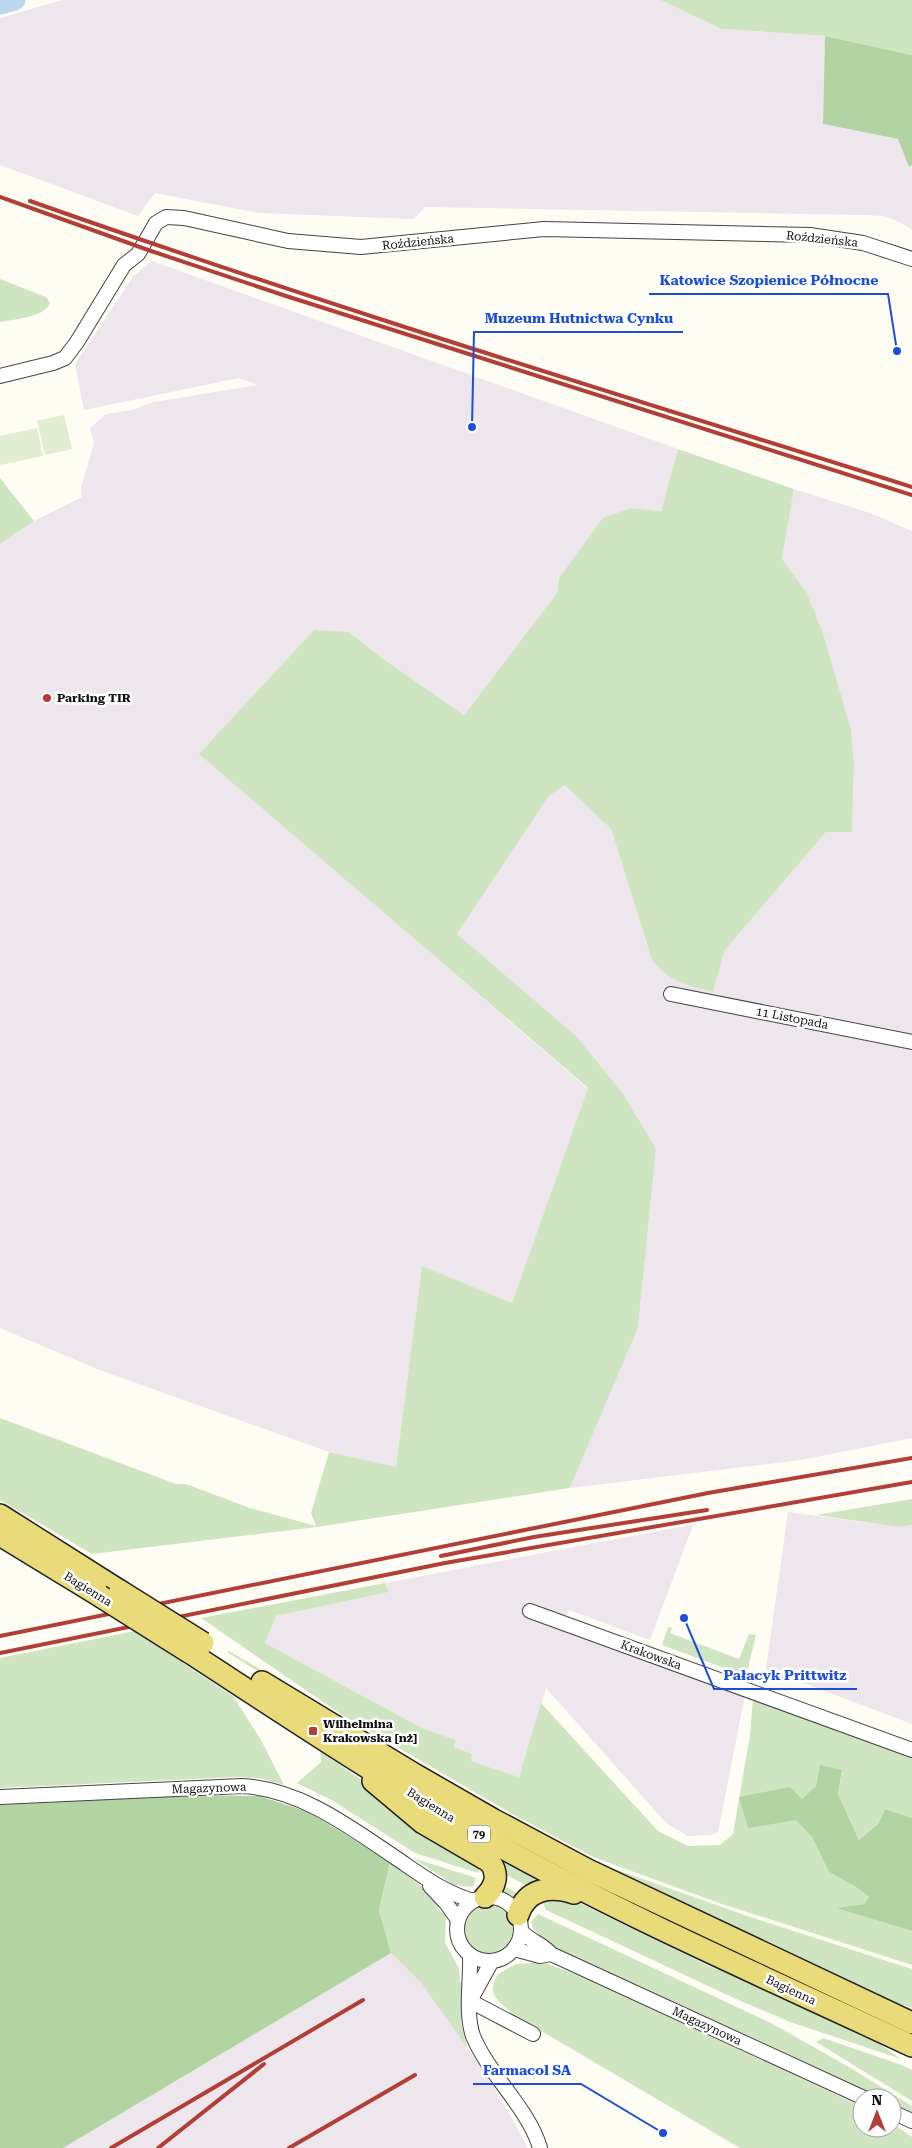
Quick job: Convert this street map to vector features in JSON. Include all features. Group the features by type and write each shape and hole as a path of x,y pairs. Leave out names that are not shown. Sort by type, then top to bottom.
{"main road":[{"name":"Bagienna","path":"0,1515 71,1560 107,1588 196,1647 354,1758 476,1832 608,1904 912,2046"},
{"name":"Bagienna","path":"0,1534 77,1582 107,1588"},
{"name":"Bagienna","path":"196,1647 267,1686 494,1820 639,1895 912,2023"},
{"path":"354,1758 374,1782 423,1823 490,1862 496,1878 493,1888 479,1899"},
{"path":"520,1923 521,1906 528,1897 536,1892 551,1888 562,1888 608,1904"}],"street":[{"name":"Roździeńska","path":"0,376 53,364 65,358 77,342 124,265 138,254 156,223 166,217 184,218 288,241 361,247 544,229 564,229 810,235 863,243 912,259"},
{"name":"11 Listopada","path":"671,994 912,1042"},
{"name":"Krakowska","path":"530,1611 912,1750"},
{"name":"Magazynowa","path":"0,1797 242,1786 270,1789 324,1812 444,1890 479,1899"},
{"name":"Magazynowa","path":"423,1878 446,1903 458,1920"},
{"path":"493,1897 508,1903 520,1923 514,1949 504,1958 492,1961 480,1960 470,1955 460,1943 456,1928 461,1913 479,1899 493,1897"},
{"name":"Magazynowa","path":"520,1923 534,1942 545,1947 551,1954 852,2092"},
{"name":"Magazynowa","path":"514,1949 540,1956 551,1954"},
{"path":"470,1955 470,2017 474,2036 496,2075 532,2130 540,2148"},
{"path":"470,2002 492,1961"},
{"path":"470,2002 533,2034"}],"shaded area":[{"path":"62,0 660,0 722,29 825,36 823,124 899,139 909,167 912,165 912,230 900,222 883,216 863,215 425,207 414,219 259,213 155,193 138,216 0,165 0,18"},
{"path":"152,261 678,449 661,511 631,508 559,578 557,593 464,715 379,656 349,632 200,754 588,1089 512,1303 422,1267 396,1468 329,1452 97,1369 0,1328 0,544 34,521 82,497 81,488 94,443 90,428 106,414 132,410 154,402 258,385 239,378 84,410 75,364 133,277"},
{"path":"794,489 870,513 912,531 912,1438 801,1460 570,1488 638,1328 656,1149 457,934 549,796 565,784 611,829 652,960 713,992 725,950 826,832 852,832 854,765 851,729 823,633 807,593 782,559"},
{"path":"788,1512 899,1527 912,1525 912,1724 766,1669"},
{"path":"693,1525 650,1640 569,1610 562,1628 745,1695 718,1832 711,1835 688,1836 666,1823 546,1688 519,1777 471,1761 472,1754 454,1747 456,1740 422,1728 265,1643 276,1616 389,1592 385,1583"},
{"path":"391,1953 422,1984 491,2081 528,2148 63,2148"}],"green space":[{"path":"660,0 912,0 912,55 825,36 722,29"},
{"path":"825,36 912,55 912,165 909,167 898,139 823,124"},
{"path":"0,279 46,297 50,303 42,312 35,315 0,322"},
{"path":"64,415 72,449 45,455 37,421"},
{"path":"37,428 43,456 0,465 0,436"},
{"path":"678,449 794,489 782,559 807,593 823,633 851,729 854,765 852,832 826,832 725,950 713,992 673,979 652,960 611,829 565,785 549,796 457,934 577,1037 623,1094 656,1149 638,1328 570,1488 317,1527 92,1554 0,1500 0,1418 176,1484 186,1484 250,1508 316,1526 311,1513 329,1452 396,1467 422,1266 512,1303 588,1088 199,754 314,630 349,632 379,656 464,715 557,593 559,578 603,518 631,508 661,511"},
{"path":"0,478 34,521 0,544"},
{"path":"912,1499 912,1525 899,1527 816,1515"},
{"path":"385,1583 389,1592 276,1616 265,1643 422,1728 456,1740 454,1747 472,1754 471,1761 519,1777 541,1703 658,1831 688,1846 720,1845 733,1834 750,1735 753,1698 912,1758 912,1818 885,1809 878,1824 859,1840 838,1794 842,1771 816,1786 802,1800 796,1819 812,1837 829,1872 856,1887 869,1897 864,1904 837,1908 912,1931 912,1965 719,1903 593,1857 512,1814 342,1715 201,1618"},
{"path":"668,1627 672,1628 670,1633 739,1659 749,1634 756,1635 746,1676 662,1645"},
{"path":"135,1631 233,1696 261,1740 284,1785 258,1778 238,1777 0,1788 0,1658"},
{"path":"229,1651 485,1802 581,1854 609,1867 750,1917 912,1969 912,2007 879,2000 574,1855 273,1681 227,1652"},
{"path":"320,1751 483,1868 478,1873 415,1853 333,1801 297,1783 321,1762"},
{"path":"820,1765 842,1770 838,1794 859,1840 878,1824 885,1809 912,1818 912,1931 836,1908 864,1904 869,1897 856,1887 829,1872 812,1837 796,1820 748,1828 739,1797 790,1787 802,1799 816,1786"},
{"path":"195,1795 259,1796 309,1812 390,1862 379,1910 391,1953 63,2148 0,2148 0,1805"},
{"path":"404,1800 549,1881 531,1888 501,1872"},
{"path":"413,1858 476,1878 473,1887 454,1885"},
{"path":"390,1862 424,1888 439,1904 438,1909 446,1916 445,1943 459,1968 460,1982 463,1984 461,2024 468,2049 422,1984 391,1953 379,1910"},
{"path":"500,1885 511,1889 521,1897 516,1903 498,1892"},
{"path":"559,1893 709,1966 785,1995 866,2034 901,2059 790,2022 736,1999 546,1910 542,1900"},
{"path":"488,1904 506,1911 513,1929 506,1947 488,1954 470,1947 463,1929 470,1911"},
{"path":"538,1914 771,2023 883,2088 855,2088 589,1965 539,1940 540,1935 534,1931 531,1922"},
{"path":"534,1959 589,1979 852,2102 852,2138 902,2138 902,2130 912,2137 912,2148 740,2148 514,2015 503,2006 493,1993 494,1981 498,1974 516,1964 532,1963"},
{"path":"823,2038 912,2070 912,2101 902,2095 902,2088 891,2088 816,2042"},
{"path":"902,2100 912,2106 912,2114 902,2110"}],"waterway":[{"path":"0,4 15,0"}],"railway":[{"path":"0,197 151,251 286,296 912,495"},
{"path":"30,201 359,312 912,487"},
{"path":"0,1636 708,1493 912,1458"},
{"path":"0,1653 445,1563 912,1482"},
{"path":"441,1556 534,1537 707,1510"},
{"path":"111,2148 363,2000"},
{"path":"158,2148 264,2064"},
{"path":"289,2148 415,2075"}],"place":[{"name":"Katowice Szopienice Północne","path":"897,351"},
{"name":"Muzeum Hutnictwa Cynku","path":"472,427"},
{"name":"Parking TIR","path":"47,698"},
{"name":"Pałacyk Prittwitz","path":"684,1618"},
{"name":"Wilhelmina Krakowska [nż]","path":"313,1731"},
{"name":"Farmacol SA","path":"663,2133"}]}
